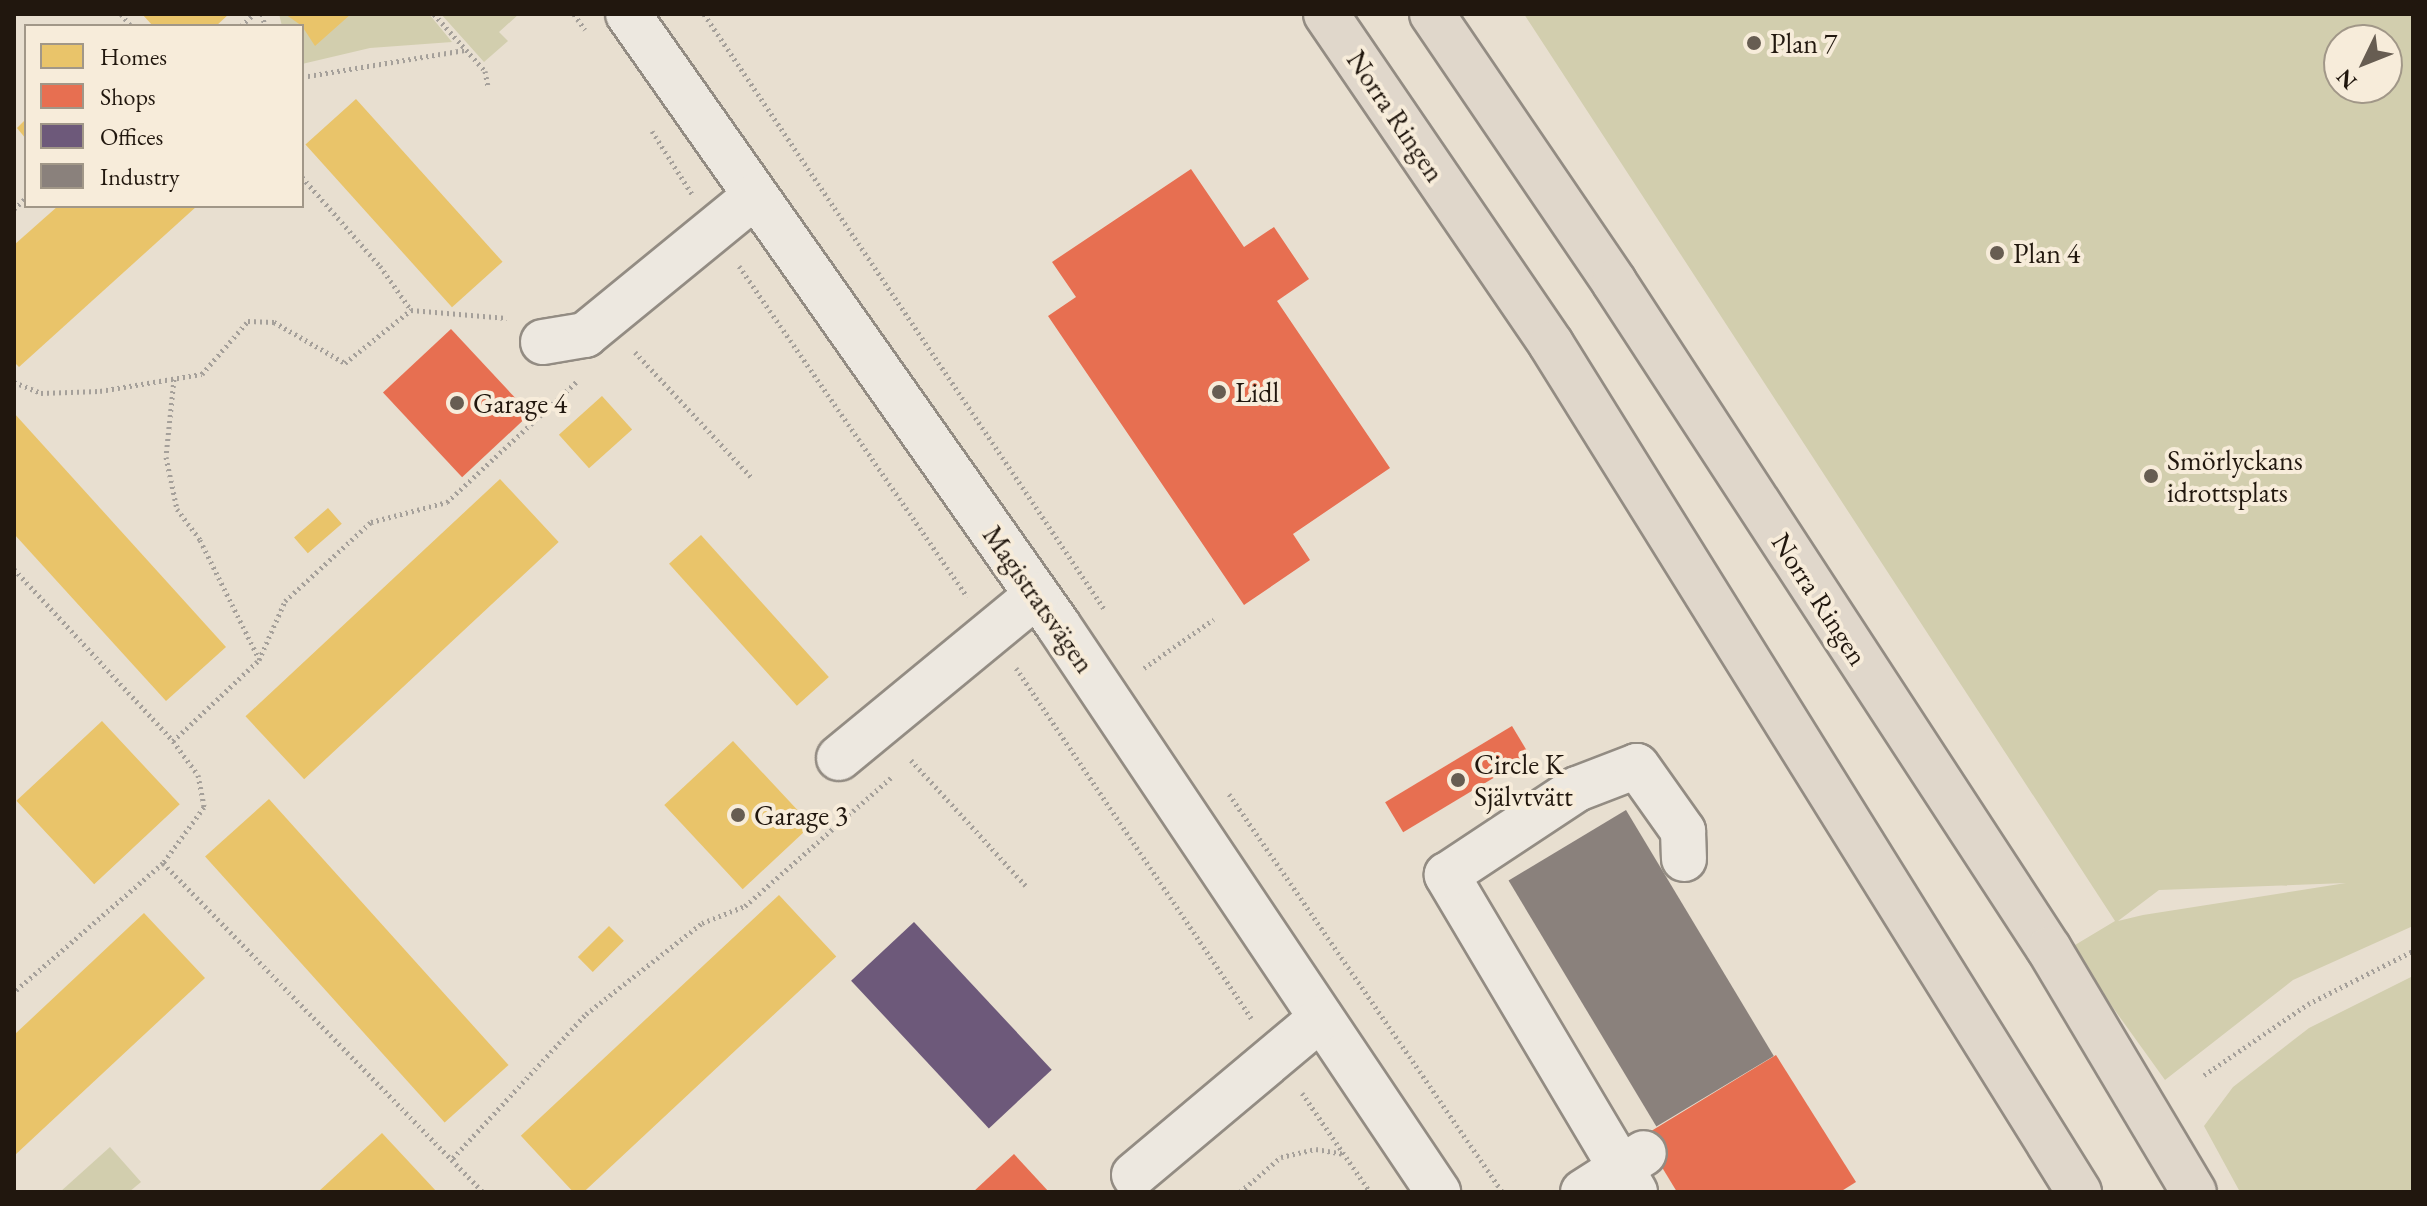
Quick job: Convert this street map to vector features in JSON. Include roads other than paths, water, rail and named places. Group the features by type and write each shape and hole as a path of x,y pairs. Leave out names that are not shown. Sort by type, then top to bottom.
{"main road":[{"name":"Norra Ringen","path":"1326,14 1551,344 2079,1192"},
{"name":"Norra Ringen","path":"1432,14 1614,282 2041,936 2194,1192"}],"street":[{"name":"Magistratsvägen","path":"628,14 1048,610 1438,1192"},
{"path":"543,342 585,335 755,196"},
{"path":"839,758 1048,610"},
{"path":"1583,1192 1633,1171 1447,875 1577,789 1637,766 1683,831 1684,859"},
{"path":"1134,1175 1321,1018"}],"place":[{"name":"Plan 7","path":"1754,43"},
{"name":"Plan 4","path":"1997,253"},
{"name":"Lidl","path":"1219,392"},
{"name":"Garage 4","path":"457,403"},
{"name":"Smörlyckans idrottsplats","path":"2151,476"},
{"name":"Circle K Självtvätt","path":"1458,780"},
{"name":"Garage 3","path":"738,815"}]}
